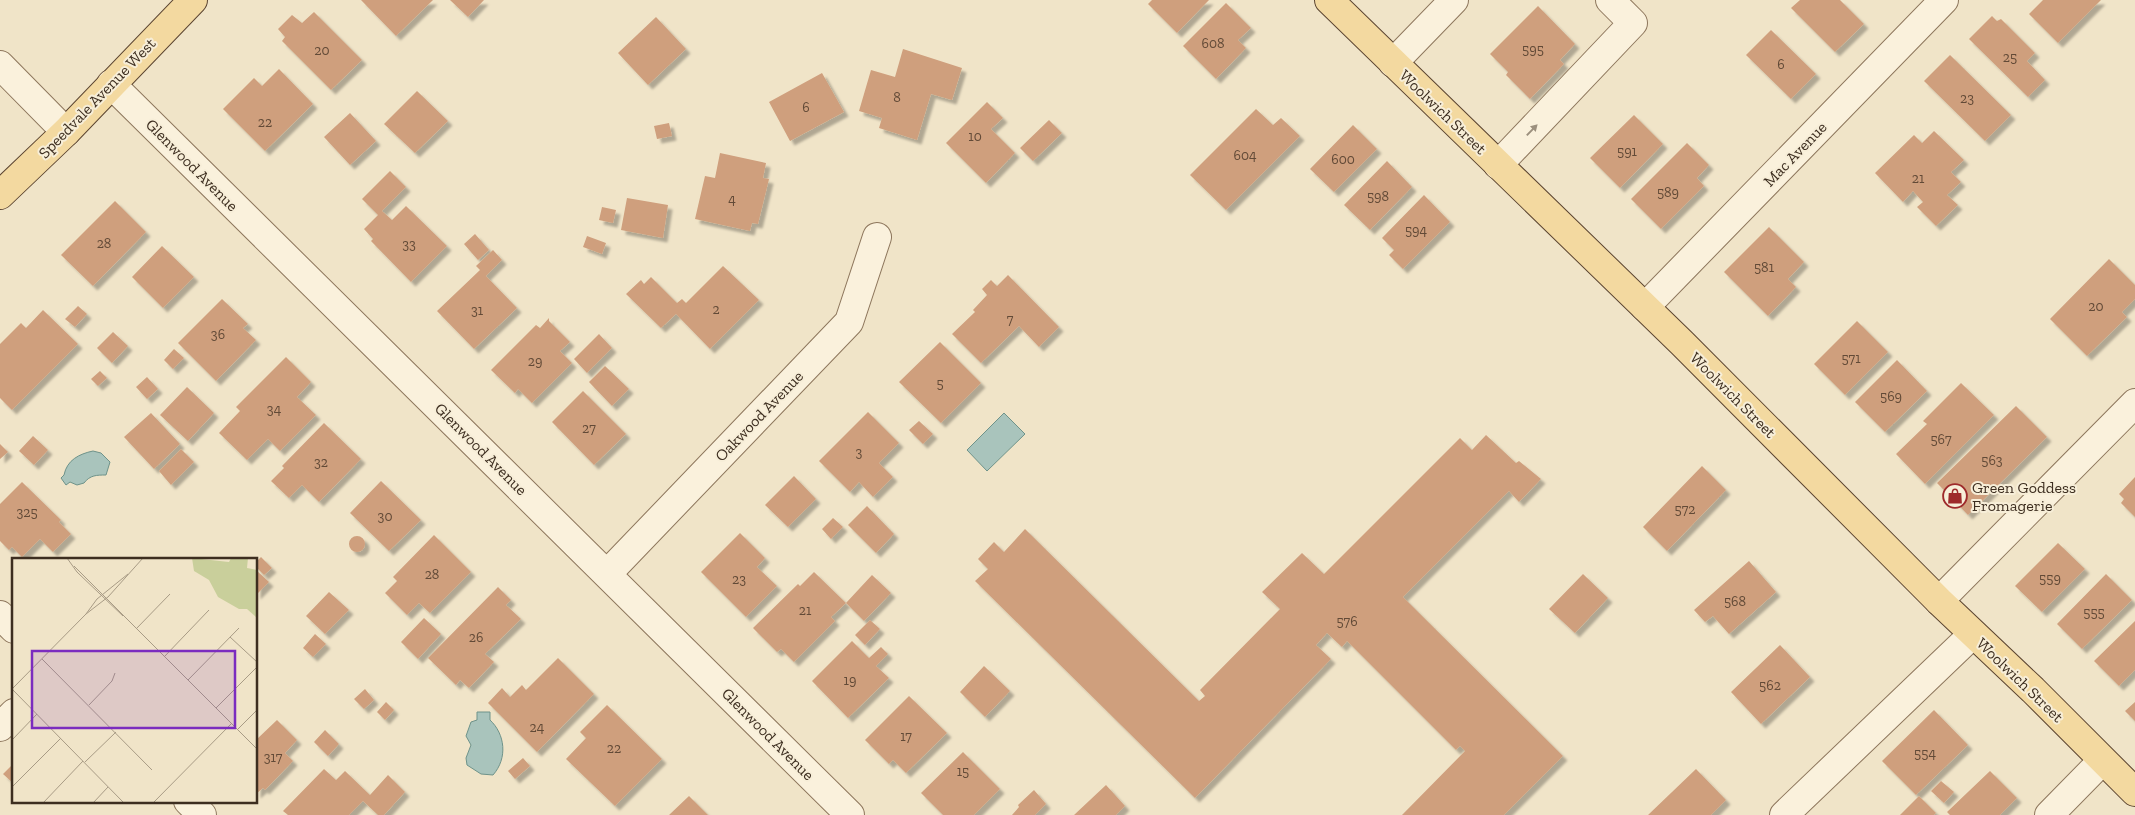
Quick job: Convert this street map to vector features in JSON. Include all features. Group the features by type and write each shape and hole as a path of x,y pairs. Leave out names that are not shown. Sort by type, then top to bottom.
{"main road":[{"name":"Speedvale Avenue West","path":"0,195 66,132 193,0"},
{"name":"Woolwich Street","path":"1329,0 1645,307 1939,601 2033,690 2135,792"}],"street":[{"path":"1393,62 1454,0"},
{"path":"1498,165 1633,23 1610,0"},
{"name":"Mac Avenue","path":"1645,307 1944,0"},
{"path":"0,65 66,132"},
{"name":"Glenwood Avenue","path":"111,84 850,815"},
{"name":"Oakwood Avenue","path":"607,574 849,322 877,237"},
{"path":"1939,601 2135,402"},
{"path":"0,615 12,627"},
{"path":"1784,815 1973,634"},
{"path":"0,727 12,715"},
{"path":"2049,815 2102,761"},
{"path":"189,802 202,815"}],"water":[{"path":"1004,413 1025,434 987,471 967,450"},
{"path":"93,451 101,453 110,462 106,475 94,476 84,483 77,485 70,482 66,485 61,478 68,465 74,458"},
{"path":"477,712 490,712 490,720 499,732 503,746 501,761 493,775 481,774 467,765 466,758 471,745 466,736 471,722 477,720"}],"building":[{"path":"361,0 433,0 396,36"},
{"path":"450,0 484,0 468,17"},
{"path":"1152,0 1209,0 1177,33 1148,4"},
{"path":"1800,0 1840,0 1864,24 1835,52 1791,8"},
{"path":"2043,0 2101,0 2058,43 2029,14"},
{"path":"1226,3 1251,28 1238,40 1246,48 1216,79 1183,46"},
{"path":"1538,6 1575,44 1560,60 1564,64 1530,99 1506,75 1508,72 1490,54"},
{"path":"314,12 362,60 331,90 282,41 285,37 278,29 292,15 302,23"},
{"path":"1992,16 1997,21 2001,19 2035,53 2027,61 2045,80 2028,97 1969,39"},
{"path":"656,17 686,49 648,85 618,53"},
{"path":"1771,30 1816,74 1791,99 1746,55"},
{"path":"903,49 962,68 952,100 931,94 917,140 879,128 882,118 859,111 871,70 895,77"},
{"path":"1950,55 2011,115 1985,141 1924,81"},
{"path":"279,69 313,104 265,151 223,109 254,78 262,86"},
{"path":"822,73 844,112 790,141 769,102"},
{"path":"417,91 448,121 415,153 384,124"},
{"path":"987,102 1003,118 991,129 1015,153 986,183 946,143"},
{"path":"1256,109 1273,125 1281,118 1300,136 1226,210 1190,175"},
{"path":"350,113 376,141 350,165 324,137"},
{"path":"1634,115 1663,144 1620,188 1590,158"},
{"path":"1049,120 1062,133 1033,161 1020,148"},
{"path":"669,123 672,136 657,139 654,126"},
{"path":"1353,125 1377,149 1334,192 1310,169"},
{"path":"1934,131 1964,160 1951,172 1961,182 1947,195 1958,205 1936,226 1917,207 1923,202 1913,191 1903,202 1875,173 1914,135 1922,143"},
{"path":"1687,143 1709,165 1697,178 1704,186 1661,229 1631,199"},
{"path":"720,153 766,163 763,178 769,179 758,224 752,223 750,231 695,219 705,176 715,178"},
{"path":"1387,161 1412,187 1370,230 1344,205"},
{"path":"390,171 406,187 382,211 392,220 406,206 447,246 411,282 371,241 373,239 364,229 378,215 362,199"},
{"path":"1424,195 1450,222 1403,269 1389,255 1394,250 1382,238"},
{"path":"627,198 668,205 663,238 621,230"},
{"path":"115,201 146,232 93,286 61,255"},
{"path":"602,207 616,210 613,223 599,220"},
{"path":"1769,227 1804,262 1788,279 1796,287 1768,316 1724,272"},
{"path":"475,234 489,250 478,260 464,244"},
{"path":"587,236 606,243 602,254 583,247"},
{"path":"162,246 194,277 163,308 132,277"},
{"path":"493,250 502,260 486,276 517,308 474,349 437,311 480,270 476,266"},
{"path":"2109,259 2135,285 2135,299 2122,312 2127,317 2087,356 2050,319"},
{"path":"723,266 759,300 710,349 676,314 661,328 626,294 641,280 644,284 651,277 677,303 682,299 686,303"},
{"path":"1008,275 1059,327 1039,347 1019,326 981,363 952,334 975,312 973,310 987,295 982,289 991,280 997,286"},
{"path":"222,299 248,324 243,328 256,340 216,381 178,343"},
{"path":"78,306 87,314 75,327 65,319"},
{"path":"43,310 78,344 12,410 0,398 0,344 21,323 26,328"},
{"path":"549,318 549,321 570,342 560,351 572,363 532,403 518,389 515,393 491,370 536,325 540,328"},
{"path":"1857,321 1888,352 1845,395 1814,364"},
{"path":"113,332 128,346 112,363 97,348"},
{"path":"599,334 612,348 587,373 574,359"},
{"path":"940,342 981,383 941,423 899,382"},
{"path":"174,349 184,358 173,369 164,360"},
{"path":"286,357 311,382 297,397 316,415 280,451 268,439 247,460 219,433 240,411 236,407"},
{"path":"1897,360 1927,391 1885,432 1855,402"},
{"path":"605,366 629,389 612,406 589,382"},
{"path":"100,371 107,378 98,386 91,379"},
{"path":"147,377 158,389 147,399 136,387"},
{"path":"1961,383 1994,415 1925,484 1896,454 1927,424 1923,421"},
{"path":"187,387 214,413 188,441 160,415"},
{"path":"583,391 626,434 594,465 552,422"},
{"path":"2016,406 2047,437 1968,515 1937,483"},
{"path":"868,412 899,443 879,463 893,477 873,497 859,482 850,492 819,461"},
{"path":"151,413 180,444 154,469 124,437"},
{"path":"919,421 933,434 923,444 909,430"},
{"path":"324,423 361,459 319,502 302,485 289,498 271,481 284,468 282,466"},
{"path":"1486,435 1516,463 1519,461 1541,479 1519,502 1509,491 1403,597 1563,756 1504,815 1402,815 1465,751 1460,746 1456,750 1347,641 1342,647 1327,633 1316,645 1331,659 1195,798 975,581 988,569 978,559 994,542 1004,552 1025,529 1199,701 1205,696 1200,690 1280,609 1262,592 1302,553 1324,574 1460,438 1472,450"},
{"path":"33,436 48,450 34,465 19,451"},
{"path":"0,444 8,452 0,459"},
{"path":"181,449 194,462 171,485 159,471"},
{"path":"1702,466 1726,490 1667,551 1643,527"},
{"path":"794,476 816,499 788,527 765,505"},
{"path":"2135,477 2135,517 2121,503 2124,499 2119,494"},
{"path":"381,481 421,520 389,551 350,513"},
{"path":"22,482 61,520 59,522 71,534 53,552 40,539 22,557 12,547 9,550 0,541 0,504"},
{"path":"867,506 894,534 876,553 848,525"},
{"path":"833,518 843,527 831,539 822,529"},
{"path":"740,533 765,558 757,567 777,586 746,617 701,572"},
{"path":"434,535 471,572 430,613 419,603 407,615 385,593 397,581 393,577"},
{"path":"354,536 360,536 365,541 363,550 354,552 349,547 349,541"},
{"path":"2058,543 2085,569 2042,612 2015,586"},
{"path":"261,557 272,568 264,575 258,569 258,560"},
{"path":"1749,561 1776,592 1729,634 1713,616 1705,622 1694,610"},
{"path":"258,572 269,582 258,593"},
{"path":"814,572 846,603 831,617 835,621 794,662 781,649 777,652 753,628 798,584 800,586"},
{"path":"1583,574 1608,598 1575,633 1549,609"},
{"path":"2106,574 2132,600 2082,649 2057,624"},
{"path":"872,575 891,593 864,621 846,603"},
{"path":"498,587 511,600 506,605 521,619 485,654 494,662 469,688 460,680 456,685 428,658"},
{"path":"329,592 349,610 325,634 306,616"},
{"path":"424,618 441,634 418,659 401,642"},
{"path":"870,620 880,629 865,645 855,635"},
{"path":"2135,621 2135,670 2119,686 2094,661"},
{"path":"315,634 326,644 313,657 303,648"},
{"path":"852,641 869,658 881,647 888,654 876,666 889,678 848,718 812,681"},
{"path":"1780,645 1810,677 1761,724 1731,692"},
{"path":"558,658 594,694 537,752 488,703 502,688 510,697 522,685 526,690"},
{"path":"984,666 1010,691 985,717 960,692"},
{"path":"365,689 374,700 364,709 354,699"},
{"path":"909,696 947,733 906,773 893,760 889,764 865,740"},
{"path":"386,702 394,710 385,720 377,712"},
{"path":"2135,702 2135,721 2125,711"},
{"path":"607,705 662,759 615,806 566,759 586,738 580,732"},
{"path":"1934,710 1968,745 1916,795 1882,761"},
{"path":"277,720 297,740 285,753 293,761 265,790 263,788 258,792 258,738"},
{"path":"325,730 339,744 328,756 314,742"},
{"path":"963,752 1000,789 974,815 943,815 921,793"},
{"path":"523,758 530,766 515,779 508,771"},
{"path":"12,765 12,782 3,774"},
{"path":"324,769 336,780 345,771 370,795 388,775 405,792 384,815 378,815 363,801 349,815 288,815 283,811"},
{"path":"1696,769 1726,800 1711,815 1648,815"},
{"path":"1990,771 2017,798 2000,815 1950,815 1947,812"},
{"path":"1941,781 1954,792 1944,803 1931,791"},
{"path":"1106,785 1125,806 1116,815 1074,815"},
{"path":"1034,790 1046,804 1035,815 1012,815 1019,807 1018,805"},
{"path":"689,796 708,815 669,815"},
{"path":"1919,796 1936,813 1934,815 1900,815"}],"place":[{"name":"Green Goddess Fromagerie","path":"1955,496"}]}
